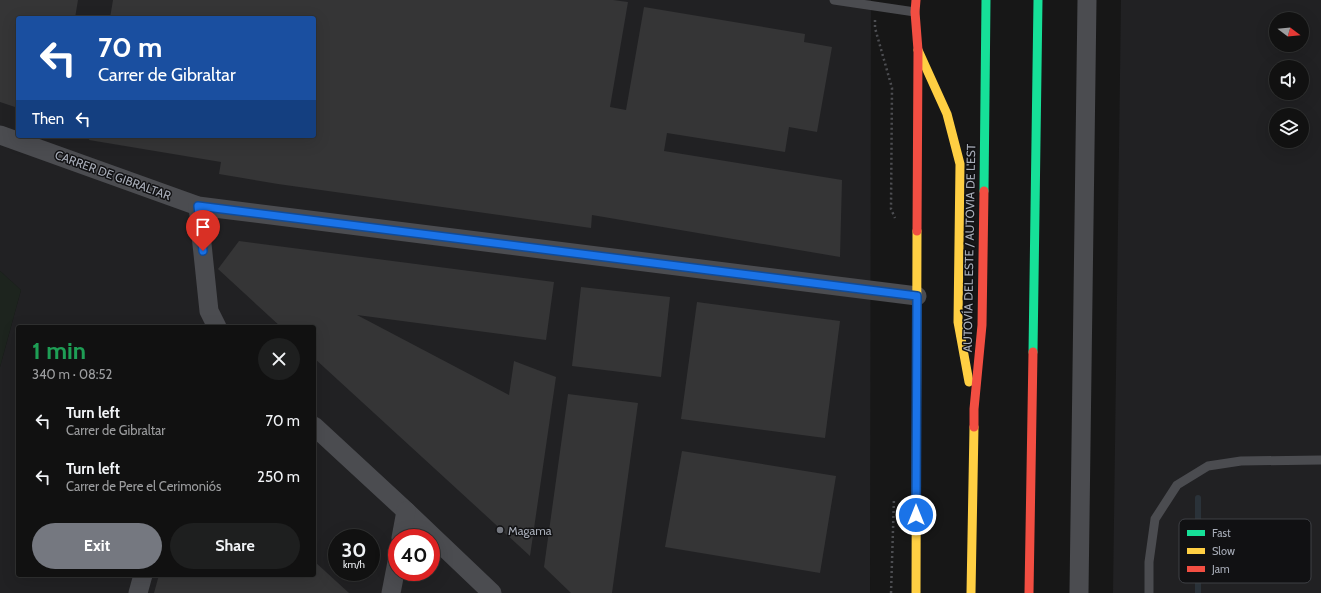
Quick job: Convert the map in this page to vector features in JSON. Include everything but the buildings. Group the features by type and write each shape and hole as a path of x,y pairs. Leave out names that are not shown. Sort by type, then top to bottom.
{"main road":[{"path":"916,0 915,12 918,50 916,593"},
{"name":"AUTOVÍA DEL ESTE / AUTOVIA DE L'EST","path":"972,593 974,409 982,325 986,0"},
{"path":"1029,593 1038,0"},
{"path":"918,50 947,114 960,164 958,322 974,409"}],"street":[{"path":"1079,593 1087,0"},
{"name":"CARRER DE GIBRALTAR","path":"0,135 198,206 917,296"},
{"path":"198,206 209,311 216,325"},
{"path":"316,428 492,593"},
{"path":"403,529 406,511"},
{"path":"138,593 142,577"},
{"path":"391,593 393,581"}],"lane":[{"path":"834,0 915,12"},
{"path":"1149,593 1149,562 1155,519 1177,485 1208,466 1241,461 1321,460"}],"shaded area":[{"path":"0,0 871,0 870,593 0,593 0,367 21,290 0,271"},
{"path":"1121,0 1321,0 1321,593 1113,593"},
{"path":"0,271 21,290 0,367"}],"waterway":[{"path":"1198,498 1198,519"},
{"path":"1198,583 1198,593"}],"traffic: fast":[{"path":"984,191 986,0"},
{"path":"1033,352 1038,0"}],"traffic: slow":[{"path":"918,50 947,114 960,164 958,322 969,382"},
{"path":"916,593 917,231"},
{"path":"971,593 974,427"}],"traffic: jam":[{"path":"916,0 915,12 918,50 917,231"},
{"path":"974,427 974,409 982,325 984,191"},
{"path":"1029,593 1033,352"}],"place":[{"name":"Magama","path":"500,530"}],"route":[{"path":"203,251 198,206 917,296 916,515"}]}
